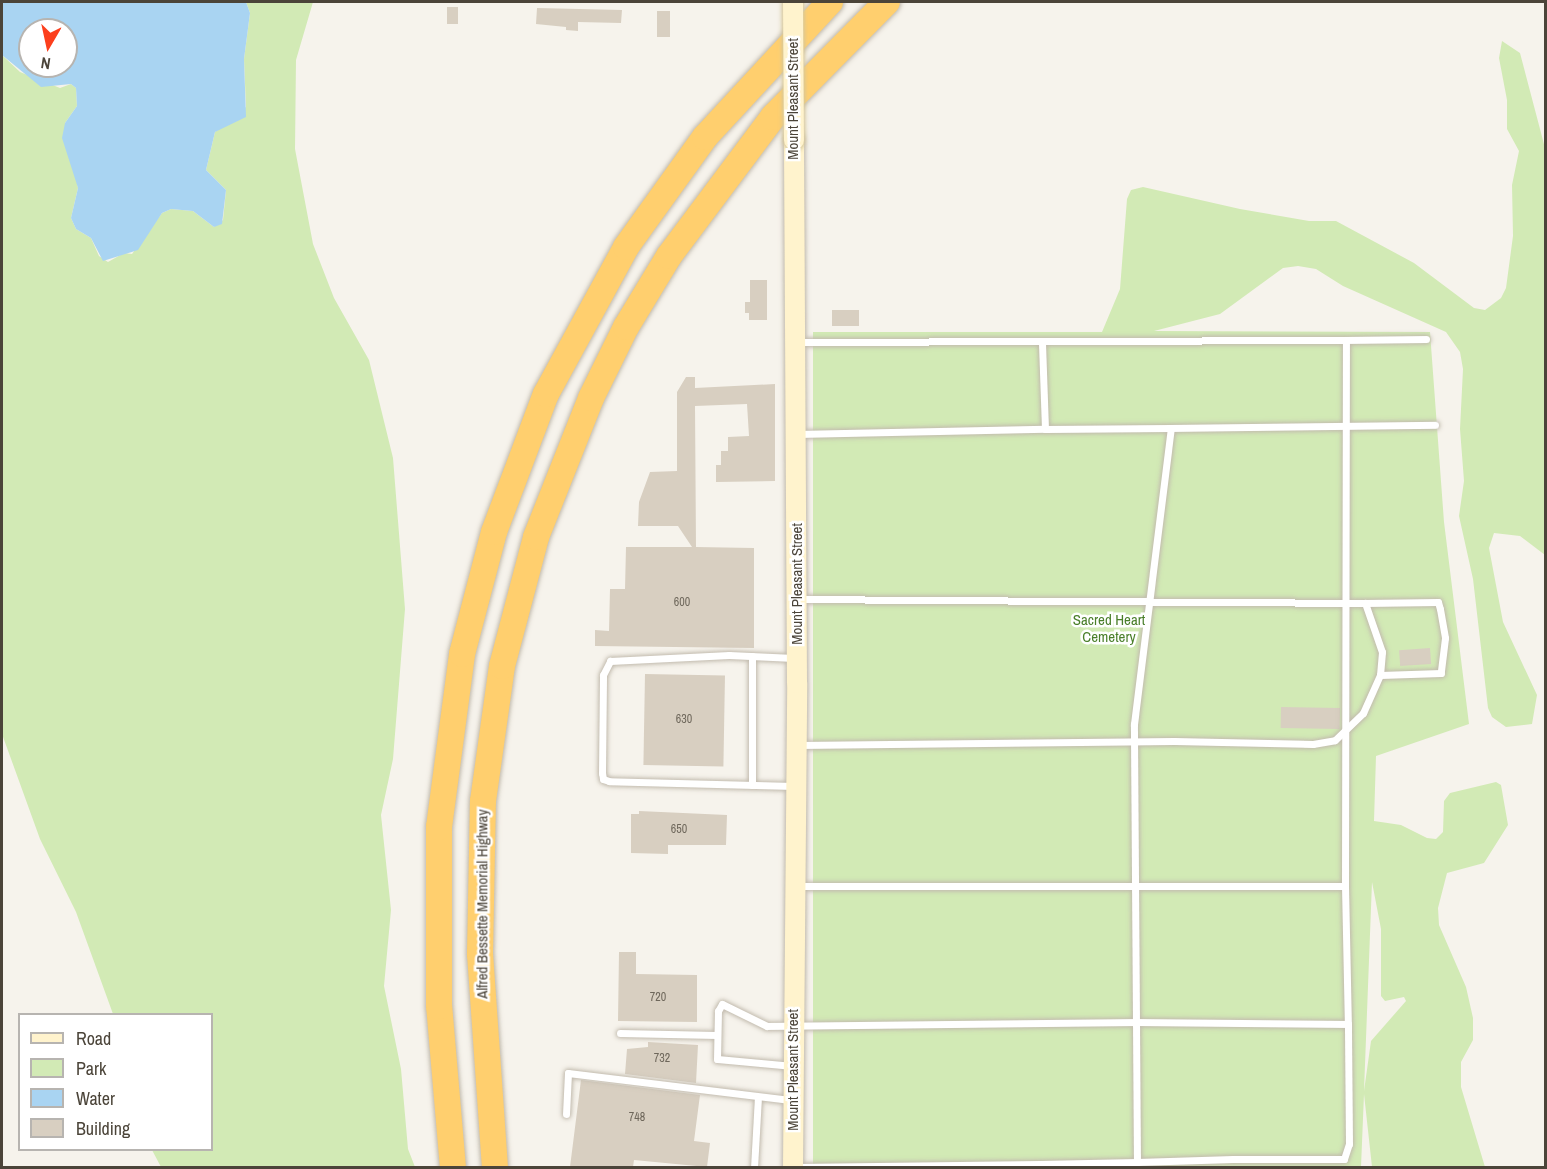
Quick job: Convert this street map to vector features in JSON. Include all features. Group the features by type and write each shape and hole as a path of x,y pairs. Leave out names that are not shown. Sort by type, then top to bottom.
{"highway":[{"path":"453,1167 439,1006 437,851 460,665 494,532 546,394 626,247 705,137 773,59 830,2"},
{"name":"Alfred Bessette Memorial Highway","path":"495,1167 482,999 480,838 498,687 536,537 599,380 669,256 773,117 886,2"}],"main road":[{"name":"Mount Pleasant Street","path":"793,2 793,342 797,658 794,1167"}],"lane":[{"path":"793,342 1426,339"},
{"path":"794,1167 1344,1159 1349,1144 1346,886 1346,340"},
{"path":"1042,341 1045,429"},
{"path":"795,435 1045,429 1435,425"},
{"path":"1137,1162 1133,743 1171,428"},
{"path":"796,599 1438,602 1445,638 1442,673 1380,675"},
{"path":"796,745 1313,744 1335,740 1347,731 1363,713 1380,675 1382,652 1365,603"},
{"path":"796,786 609,781 603,779 602,773 603,675 610,661 752,656 797,658"},
{"path":"752,656 752,785"},
{"path":"795,886 1346,886"},
{"path":"794,1066 721,1061 716,1056 722,1004 767,1026 1348,1024"},
{"path":"620,1033 717,1035"},
{"path":"566,1114 568,1073 793,1100"},
{"path":"753,1167 758,1097"}],"green space":[{"path":"246,2 313,2 296,60 295,149 313,244 334,298 369,360 393,458 405,609 393,759 381,815 391,910 384,986 401,1069 408,1149 415,1167 161,1167 153,1151 213,1151 213,1013 113,1013 76,912 40,839 2,734 2,55 18,70 18,78 35,78 60,88 71,84 76,88 77,106 65,123 78,188 71,218 76,229 91,238 99,256 108,262 124,253 132,254 162,213 171,209 193,211 214,227 223,220 226,190 206,170 215,132 246,107 244,59 250,13"},
{"name":"Sacred Heart Cemetery","path":"1502,41 1520,53 1545,148 1545,555 1520,536 1494,533 1489,548 1503,622 1537,695 1532,724 1506,727 1492,717 1488,708 1473,579 1459,516 1464,481 1460,429 1463,369 1460,352 1446,332 1343,286 1316,269 1298,266 1283,268 1220,314 1154,331 1430,332 1444,522 1469,724 1376,756 1374,821 1401,825 1427,838 1436,839 1443,832 1444,801 1450,793 1496,782 1501,785 1508,825 1484,863 1447,873 1438,908 1439,925 1466,987 1473,1018 1473,1040 1461,1062 1461,1087 1485,1167 1372,1167 1364,1094 1361,1167 813,1167 813,332 1102,332 1120,289 1127,199 1131,190 1143,187 1240,209 1309,221 1336,221 1414,263 1474,308 1485,310 1501,298 1506,288 1513,236 1512,185 1519,151 1507,129 1507,100 1499,58","holes":["1372,882 1381,929 1381,996 1385,1001 1404,997 1406,1001 1371,1041 1364,1091"]}],"water":[{"path":"2,2 246,2 250,13 244,59 246,117 215,132 206,170 226,190 222,224 214,227 193,211 171,209 162,213 138,250 103,261 91,238 76,229 71,218 78,188 62,138 65,123 77,106 76,88 71,84 41,87 30,78 78,78 78,18 18,18 18,68 2,55"}],"building":[{"path":"447,7 458,7 458,24 447,24"},
{"path":"537,8 622,10 621,23 578,22 578,31 566,30 566,27 536,24"},
{"path":"657,11 670,11 670,37 657,37"},
{"path":"750,280 767,280 767,320 749,320 749,313 745,313 745,302 750,302"},
{"path":"832,310 859,310 859,326 832,326"},
{"path":"686,377 695,377 695,388 775,384 775,481 716,482 716,465 721,465 721,451 728,451 728,437 749,436 747,404 695,406 696,547 754,548 754,648 595,646 595,630 609,631 610,589 625,589 626,547 692,547 678,526 638,526 639,502 650,472 677,471 677,392"},
{"path":"1430,648 1431,664 1400,666 1399,650"},
{"path":"645,674 725,675 723,766 643,765"},
{"path":"1281,707 1340,708 1340,729 1281,728"},
{"path":"639,811 727,815 726,845 668,845 668,854 631,853 631,814 639,814"},
{"path":"619,952 636,952 636,974 697,975 697,1022 618,1021"},
{"path":"648,1042 698,1045 696,1083 625,1074 627,1049 648,1047"},
{"path":"581,1080 700,1095 694,1141 710,1143 707,1167 634,1160 633,1167 570,1167"}]}
